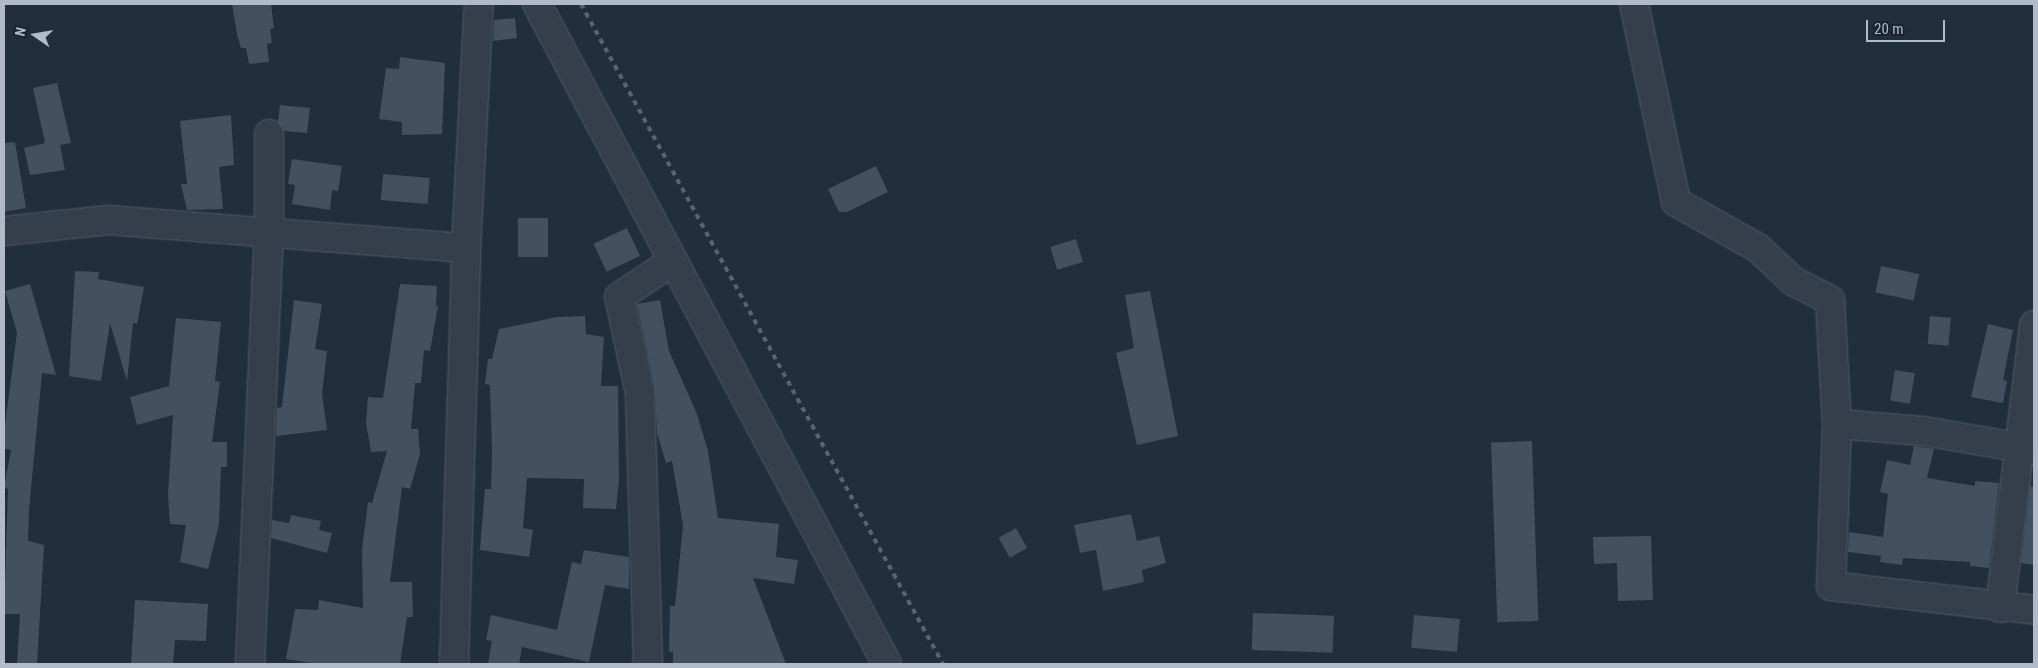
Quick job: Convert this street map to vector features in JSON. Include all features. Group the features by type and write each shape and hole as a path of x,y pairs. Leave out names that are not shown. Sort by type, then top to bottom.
{"street":[{"path":"454,664 466,248 479,4"},
{"path":"538,4 887,664"},
{"path":"1634,4 1676,202 1758,248 1794,282 1830,300 1837,424 1831,586 2000,608 2034,610"},
{"path":"250,664 268,233 269,134"},
{"path":"4,231 108,220 466,248"},
{"path":"648,664 640,393 619,297 673,261"},
{"path":"2000,608 2026,449 2034,325"},
{"path":"1837,424 1923,431 2026,449"}],"building":[{"path":"232,4 271,4 274,28 270,29 272,43 267,44 269,62 249,64 246,48 241,48 237,34"},
{"path":"515,18 517,38 493,41 494,20"},
{"path":"400,57 445,63 442,134 402,135 402,122 379,119 386,68 399,69"},
{"path":"57,83 71,143 60,145 65,170 30,175 24,148 45,143 33,88"},
{"path":"280,105 310,108 307,133 284,131 278,122"},
{"path":"231,115 234,165 219,167 223,209 187,210 181,184 187,184 180,121"},
{"path":"15,142 26,208 4,212 4,143"},
{"path":"292,159 342,166 338,191 332,190 330,210 292,204 295,185 288,184"},
{"path":"876,166 888,192 847,212 839,212 828,189"},
{"path":"383,174 430,178 428,204 381,200"},
{"path":"518,218 548,218 548,257 518,257"},
{"path":"627,228 640,256 607,272 593,244"},
{"path":"1076,239 1083,262 1057,270 1050,247"},
{"path":"1881,266 1919,274 1914,301 1875,292"},
{"path":"75,271 99,272 98,279 144,287 137,324 133,323 127,381 110,323 101,381 69,376"},
{"path":"30,284 56,375 42,373 29,510 28,541 44,545 37,664 17,664 20,614 4,614 8,489 4,487 11,450 4,449 4,432 17,333 5,291"},
{"path":"400,284 437,286 436,306 438,306 430,351 424,350 421,383 415,383 411,429 418,429 420,454 410,489 402,487 390,582 412,582 413,617 407,617 400,664 317,664 286,659 295,609 318,610 319,600 363,608 362,550 368,502 372,503 387,451 371,452 366,423 368,397 383,398"},
{"path":"1150,291 1178,436 1137,445 1116,353 1134,348 1125,295"},
{"path":"294,300 322,304 315,349 327,351 322,394 327,430 276,436 277,408 282,407"},
{"path":"660,300 669,351 697,414 708,451 718,518 779,524 776,557 798,560 794,584 753,578 786,664 673,664 673,652 669,652 670,606 675,606 683,525 672,461 666,463 657,433 655,390 637,304"},
{"path":"585,316 586,334 604,337 601,386 618,386 619,479 616,509 583,508 584,479 527,478 523,528 533,530 529,557 480,550 485,489 491,489 490,385 485,384 488,359 492,359 499,329 557,317"},
{"path":"1930,316 1951,318 1948,346 1928,344"},
{"path":"176,318 221,322 215,381 220,382 212,442 227,442 227,467 221,467 219,524 208,569 180,562 186,525 170,524 168,495 173,415 137,425 130,397 169,386"},
{"path":"1988,324 2013,330 2003,380 2007,381 2003,403 1971,397"},
{"path":"1895,370 1915,373 1910,404 1890,401"},
{"path":"1532,441 1538,621 1497,622 1491,442"},
{"path":"1914,446 1934,449 1927,478 1975,486 1975,481 1999,483 1989,568 1970,566 1970,562 1903,558 1902,565 1880,562 1881,556 1848,552 1849,532 1883,537 1888,494 1880,492 1887,460 1910,465"},
{"path":"2030,486 2034,487 2034,565 2021,563"},
{"path":"1131,514 1137,541 1159,536 1166,563 1142,570 1144,582 1103,591 1096,550 1080,553 1074,525"},
{"path":"291,515 321,521 319,530 332,533 327,553 271,538 272,520 289,523"},
{"path":"1016,528 1027,548 1010,558 999,538"},
{"path":"1651,536 1653,600 1618,601 1617,563 1594,564 1593,537"},
{"path":"584,550 629,557 629,589 605,585 589,662 522,647 519,664 488,664 492,641 486,640 491,615 557,630 572,562 581,564"},
{"path":"135,600 208,604 206,641 175,640 173,664 131,664"},
{"path":"1253,613 1334,616 1333,653 1252,650"},
{"path":"1414,615 1460,619 1457,652 1411,648"}],"railway":[{"path":"581,4 943,664"}]}
